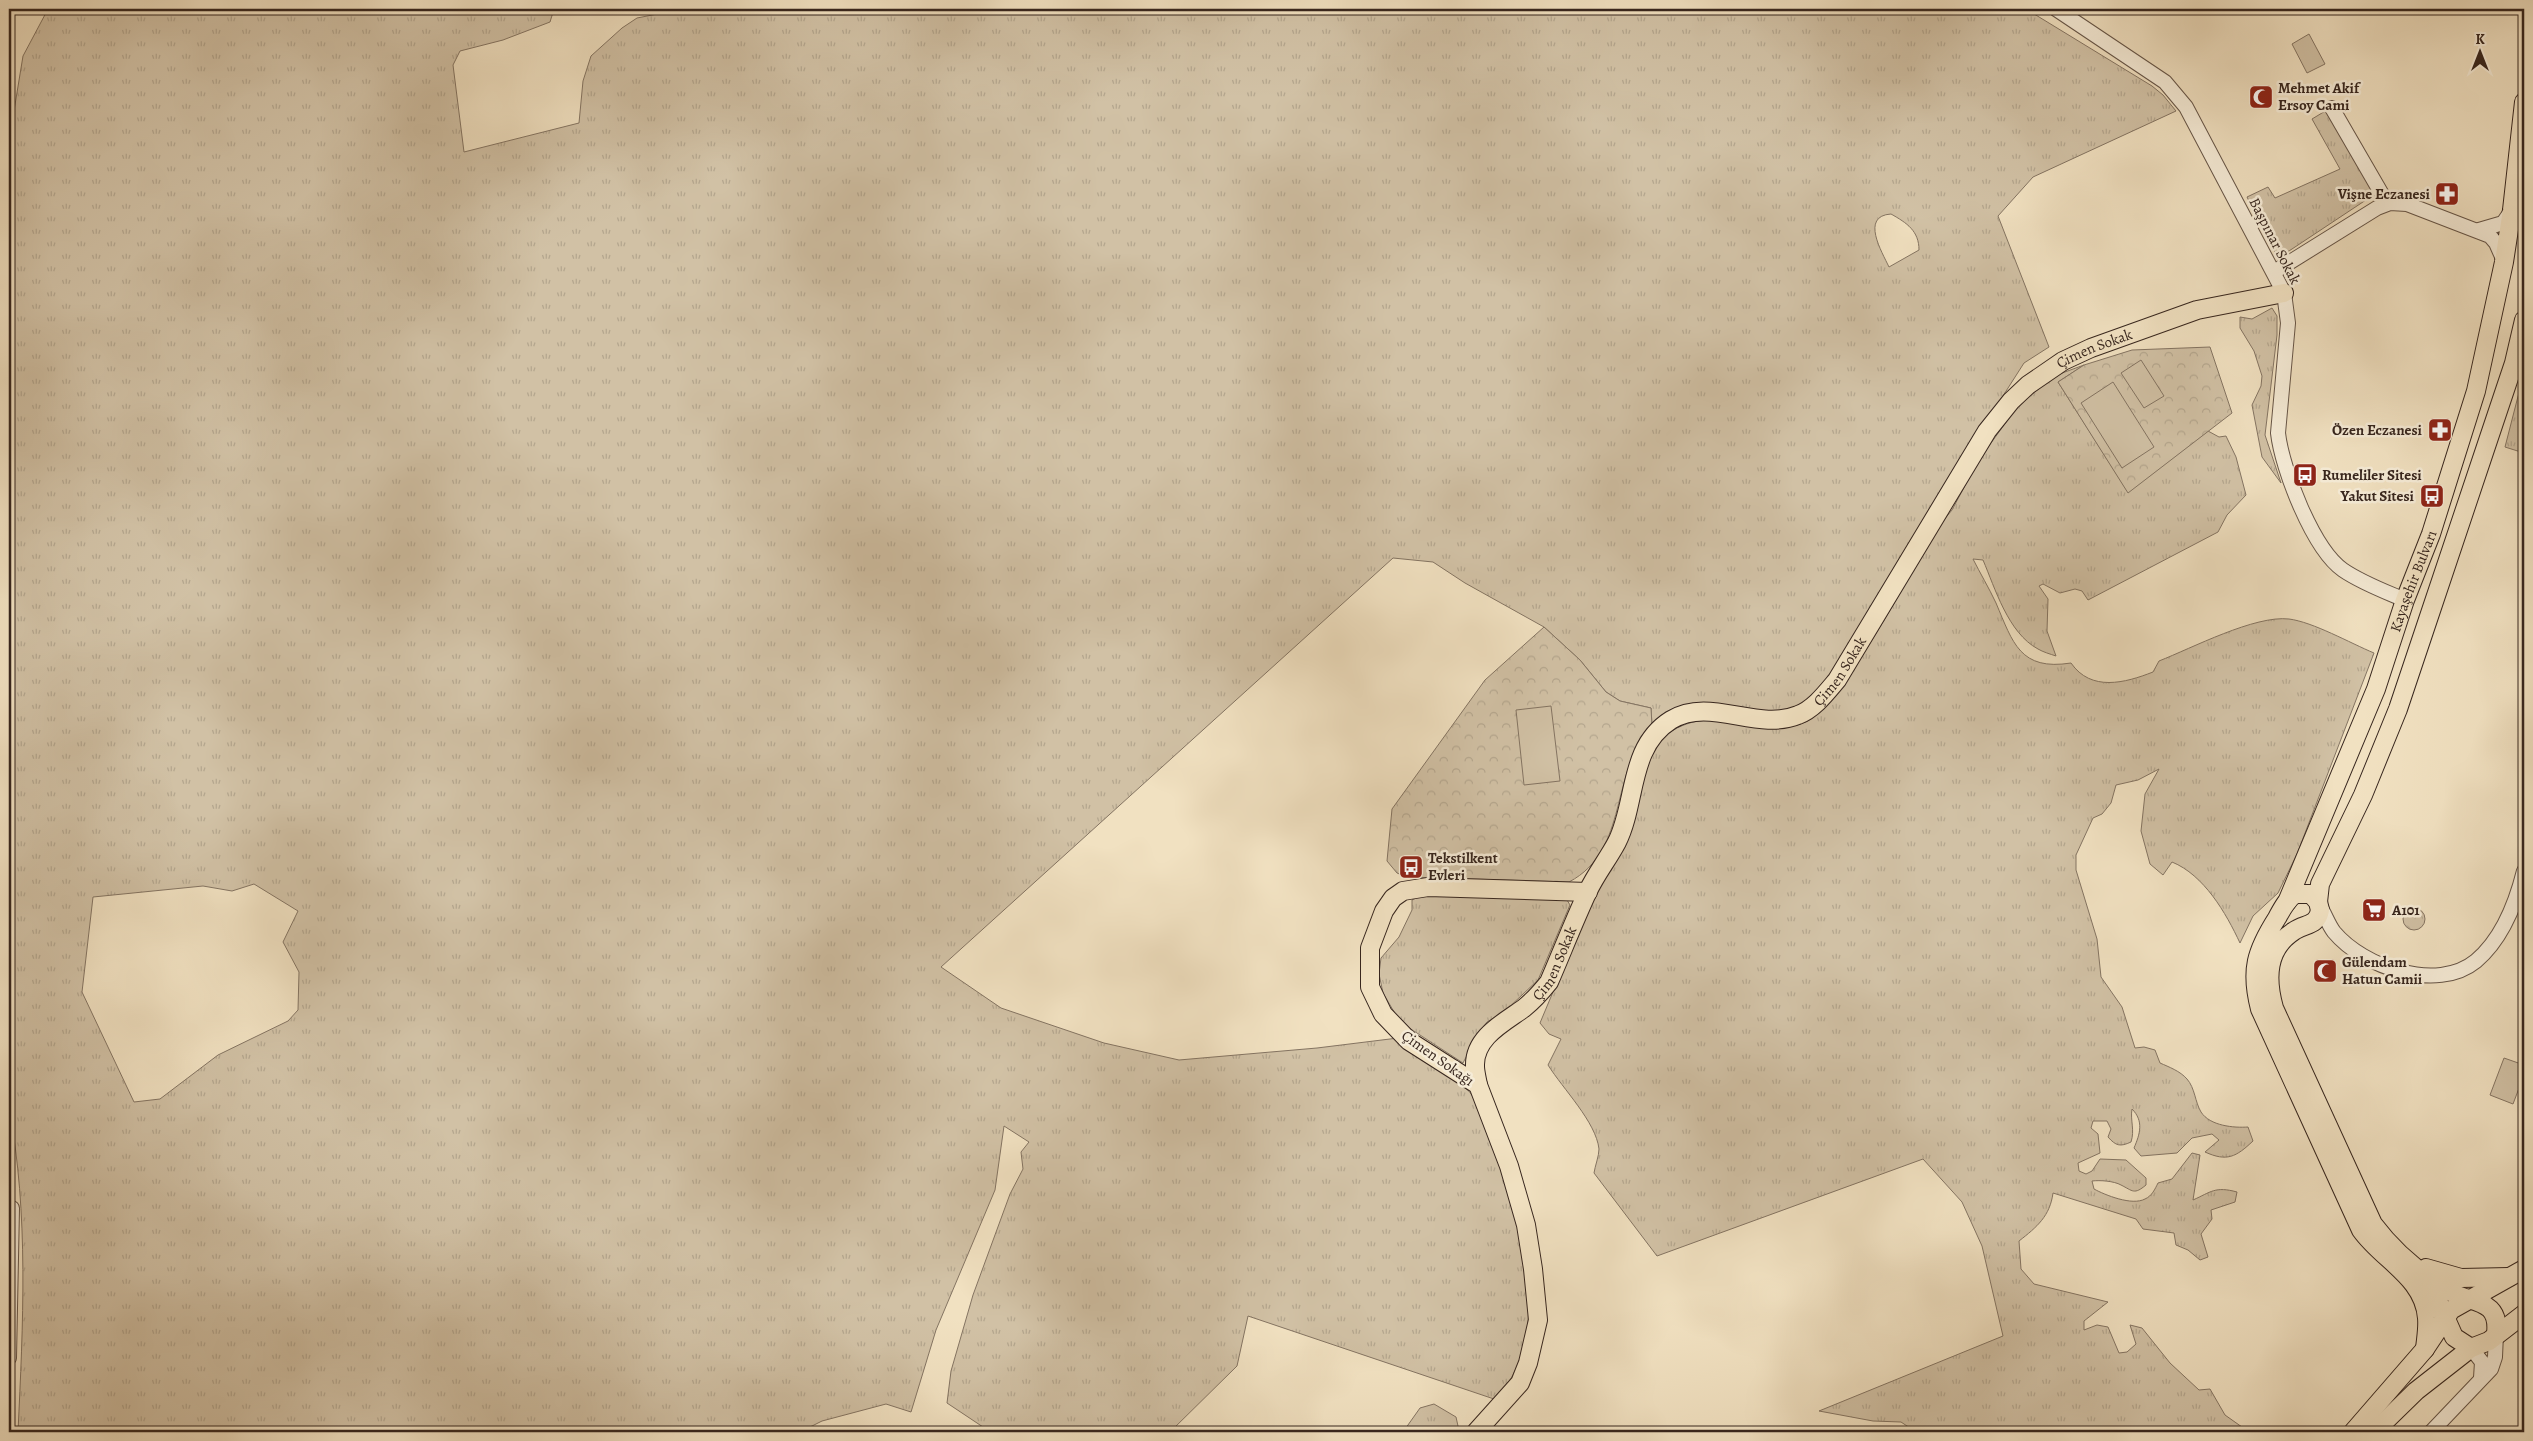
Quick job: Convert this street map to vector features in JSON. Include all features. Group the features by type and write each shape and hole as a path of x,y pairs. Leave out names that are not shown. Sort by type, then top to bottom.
{"main road":[{"name":"Kayaşehir Bulvarı","path":"2407,1267 2375,1248 2361,1230 2260,1009 2255,977 2256,958 2259,948 2288,900 2376,689 2405,600 2431,534 2480,373 2504,262 2522,139 2524,102"},
{"name":"Çimen Sokak","path":"1478,1085 1475,1064 1479,1050 1495,1029 1525,1007 1549,982 1588,892 1617,841 1645,745 1658,730 1672,719 1706,711 1763,719 1785,719 1799,715 1812,707 1837,680 1976,447 2012,401 2028,385 2063,361 2147,328 2218,304 2284,293"},
{"name":"Kayaşehir Bulvarı","path":"2319,904 2320,884 2363,795 2398,709 2507,384 2524,325"},
{"path":"2480,373 2483,391 2497,391 2507,384"},
{"name":"Çimen Sokağı","path":"1476,1432 1520,1383 1534,1343 1538,1320 1526,1225 1509,1166 1478,1085 1409,1041 1383,1014 1370,987 1368,969 1370,948 1384,911 1393,898 1403,891 1428,887 1588,892"},
{"path":"2303,927 2288,920 2285,911 2288,900 2301,892 2311,894 2319,904 2316,920 2303,927 2292,932 2277,946 2271,956 2268,974 2274,1008 2366,1211 2383,1237 2439,1303 2447,1317 2449,1330 2454,1337 2471,1348"},
{"path":"2407,1267 2461,1278 2518,1273"},
{"path":"2407,1267 2470,1301 2478,1302 2492,1311 2496,1318 2496,1334"},
{"path":"2407,1267 2426,1312 2425,1349"},
{"path":"2353,1432 2425,1349 2457,1305 2470,1301 2518,1273"},
{"path":"2374,1432 2416,1391 2471,1348 2483,1345 2524,1314"}],"street":[{"name":"Başpınar Sokak","path":"2056,9 2165,82 2175,91 2205,141 2284,293 2288,323 2278,433 2280,449 2306,517 2326,554 2341,569 2362,582 2405,600"},
{"path":"2332,108 2387,203"},
{"path":"2274,272 2387,203 2407,204 2479,230 2496,242 2504,262"},
{"path":"2479,230 2503,223 2512,210"},
{"path":"2303,927 2318,927 2334,932 2362,954 2394,970 2433,976 2461,969 2475,962 2500,931 2510,913 2524,871"},
{"path":"2319,904 2334,932"},
{"path":"9,1358 12,1208"},
{"path":"2431,1432 2493,1365 2496,1334"},
{"path":"2471,1348 2482,1362 2481,1378"}],"green space":[{"path":"48,9 554,9 550,22 503,40 460,51 453,65 464,152 579,123 583,81 591,56 622,28 637,18 683,9 2026,9 2152,86 2163,95 2176,111 2033,177 1998,216 2049,347 2024,363 1909,543 1833,671 1811,696 1801,704 1785,711 1652,726 1651,708 1620,701 1606,692 1580,660 1544,627 1465,583 1433,562 1393,558 941,967 1001,1008 1104,1043 1179,1060 1317,1048 1398,1038 1426,1062 1465,1087 1480,1108 1493,1137 1518,1227 1527,1277 1529,1302 1527,1327 1522,1351 1513,1375 1494,1399 1248,1316 1237,1366 1170,1432 999,1432 983,1427 947,1403 951,1371 973,1295 1010,1194 1023,1169 1021,1152 1029,1142 1004,1126 995,1190 936,1330 911,1412 886,1404 822,1421 800,1432 18,1432 23,1310 22,1229 20,1188 9,1108 9,118 13,117 23,56","holes":["1891,214 1911,228 1917,238 1919,250 1889,267 1878,244 1875,228 1877,221 1882,216","254,884 298,911 283,942 299,972 298,1010 288,1021 218,1055 160,1099 134,1102 82,992 93,897 203,886 232,891"]},
{"path":"2309,34 2325,64 2307,73 2292,44"},
{"path":"2327,110 2375,194 2290,250 2279,253 2274,251 2247,197 2268,187 2275,198 2340,169 2312,119"},
{"path":"2272,308 2277,316 2277,335 2265,435 2281,483 2262,457 2252,405 2261,386 2262,376 2254,351 2240,328 2240,317 2252,319"},
{"path":"2210,347 2232,413 2128,493 2058,382 2084,365 2132,350"},
{"path":"2141,360 2164,396 2144,408 2121,373"},
{"path":"2084,365 2058,382 2128,492 2208,431 2219,437 2226,436 2236,457 2246,495 2227,515 2218,532 2088,600 2082,591 2075,589 2060,593 2043,584 2039,586 2048,599 2047,631 2056,656 2038,649 2018,632 2004,609 1983,560 1973,559 2014,642 2021,651 2029,658 2040,663 2071,663 2088,678 2098,681 2120,682 2153,672 2159,661 2242,627 2275,619 2289,619 2320,628 2374,653 2297,854 2278,893 2253,916 2240,943 2213,896 2194,876 2172,862 2163,875 2150,864 2141,831 2145,794 2159,769 2138,780 2116,785 2111,803 2102,814 2093,818 2076,855 2076,870 2097,939 2101,977 2122,1007 2135,1048 2144,1047 2155,1050 2160,1063 2178,1071 2184,1076 2192,1087 2199,1108 2205,1117 2223,1125 2248,1127 2253,1141 2236,1154 2219,1157 2205,1152 2219,1140 2212,1134 2192,1138 2177,1153 2141,1156 2134,1148 2140,1128 2138,1118 2132,1109 2132,1138 2131,1142 2127,1144 2118,1145 2108,1137 2111,1129 2107,1121 2093,1121 2091,1128 2098,1134 2100,1153 2078,1163 2079,1171 2086,1174 2092,1171 2100,1159 2126,1160 2146,1178 2146,1185 2136,1191 2115,1183 2103,1181 2092,1181 2094,1189 2112,1197 2140,1201 2151,1194 2158,1183 2172,1179 2192,1153 2200,1155 2193,1200 2214,1191 2230,1190 2237,1192 2235,1202 2211,1210 2212,1219 2201,1234 2208,1257 2200,1260 2188,1250 2176,1245 2174,1233 2143,1229 2136,1219 2053,1193 2046,1215 2019,1241 2021,1269 2034,1284 2108,1302 2084,1321 2084,1330 2097,1325 2108,1327 2119,1353 2127,1352 2136,1344 2130,1325 2142,1328 2170,1363 2199,1390 2210,1389 2225,1415 2249,1432 1916,1432 1901,1422 1873,1421 1819,1411 2003,1336 1982,1246 1962,1202 1923,1159 1657,1256 1594,1173 1599,1152 1597,1139 1586,1117 1548,1065 1561,1039 1549,1034 1540,1023 1658,741 1677,728 1696,722 1713,720 1764,728 1783,728 1803,723 1818,713 1836,693 1855,665 1895,602 1938,527 1952,510 1978,461 2017,407 2054,376"},
{"path":"2524,373 2524,453 2505,447"},
{"path":"2113,382 2154,447 2122,468 2081,403"},
{"path":"1544,627 1580,660 1606,692 1620,701 1651,708 1652,726 1639,744 1629,765 1611,830 1602,850 1588,868 1569,882 1407,877 1397,873 1387,861 1392,809 1485,680"},
{"path":"1551,706 1560,781 1524,785 1516,710"},
{"path":"1433,894 1562,898 1567,900 1570,905 1538,980 1505,1011 1487,1022 1479,1032 1463,1063 1400,1022 1383,993 1379,974 1381,958 1399,937 1412,910 1412,900 1420,896"},
{"path":"2414,908 2422,911 2425,919 2422,927 2414,930 2406,927 2403,919 2406,911"},
{"path":"2504,1058 2524,1065 2524,1075 2513,1104 2490,1095"},
{"path":"1434,1404 1456,1417 1458,1426 1452,1432 1403,1432 1420,1408"}],"waterway":[{"path":"2520,1432 2524,1426"}],"place":[{"name":"Mehmet Akif Ersoy Cami","path":"2261,97"},
{"name":"Vişne Eczanesi","path":"2447,194"},
{"name":"Özen Eczanesi","path":"2440,430"},
{"name":"Rumeliler Sitesi","path":"2305,475"},
{"name":"Yakut Sitesi","path":"2432,496"},
{"name":"Tekstilkent Evleri","path":"1411,867"},
{"name":"A101","path":"2374,910"},
{"name":"Gülendam Hatun Camii","path":"2325,971"}]}
